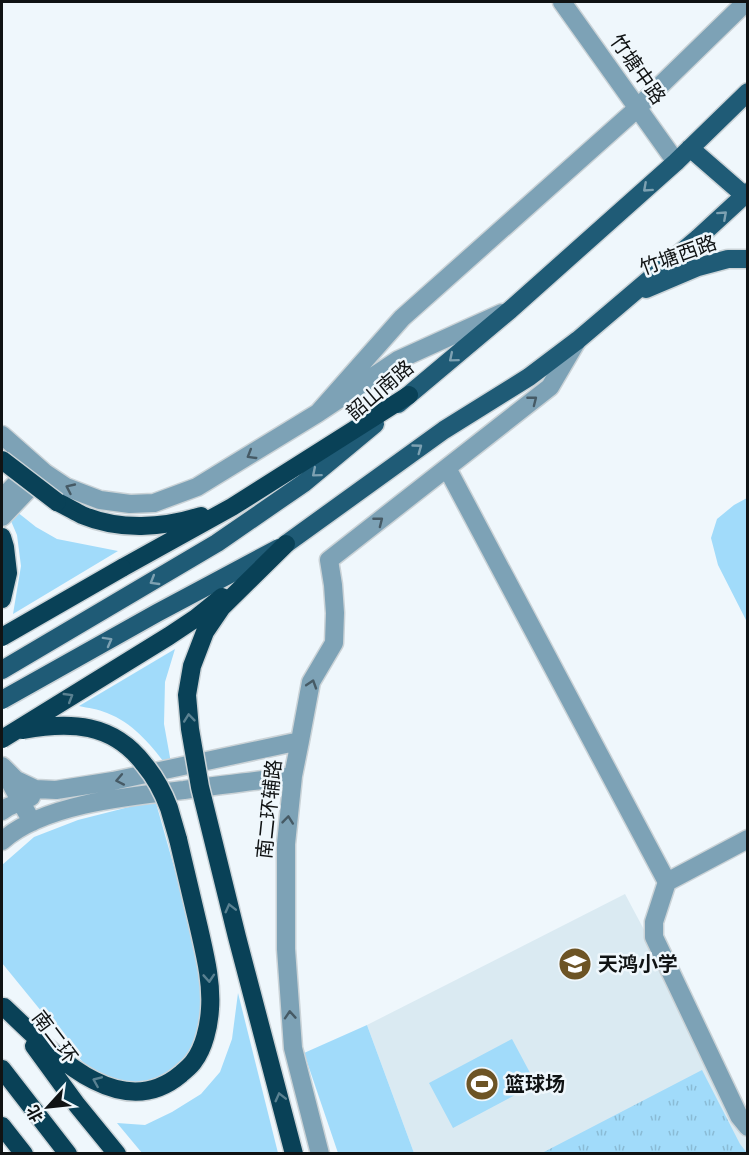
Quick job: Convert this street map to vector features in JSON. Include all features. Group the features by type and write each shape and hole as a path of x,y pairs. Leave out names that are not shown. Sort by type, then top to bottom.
{"highway":[{"path":"2,636 232,507 409,395"},
{"path":"2,460 57,502 84,516 115,524 152,526 187,520 232,507"},
{"path":"2,537 8,573 2,599"},
{"path":"7,736 196,618 286,544"},
{"path":"286,544 222,607 205,632 192,666 187,696 190,729 203,798 294,1154"},
{"path":"3,1005 58,1058 82,1075 112,1088 134,1092 156,1090 194,1062 205,1038 210,1010 208,971 178,839 169,807 155,778 139,757 117,739 96,730 66,726 41,727 7,736"},
{"name":"南二环","path":"3,1005 77,1105 117,1154"},
{"path":"2,1069 68,1154"},
{"path":"2,1126 24,1154"}],"main road":[{"name":"韶山南路","path":"2,670 217,543 304,483 510,310 676,162 747,92"},
{"path":"2,700 286,544 444,430 529,377 578,340 746,194 690,148"},
{"name":"竹塘西路","path":"626,299 698,267 728,259 747,260"}],"street":[{"name":"竹塘中路","path":"562,2 676,162"},
{"path":"318,413 402,318 638,107 746,2"},
{"path":"2,435 40,469 66,488 100,500 130,504 154,503 197,487 318,413 398,360 510,310"},
{"path":"300,741 311,682 334,643 335,613 329,560 550,387 578,340"},
{"path":"447,468 667,882"},
{"path":"2,498 40,469"},
{"path":"2,517 40,469"},
{"name":"南二环辅路","path":"2,767 16,780 35,789 56,790 113,781 300,741 293,776 285,844 286,949 292,1048 320,1154"},
{"path":"2,767 32,822"},
{"path":"3,836 62,811 130,796 293,776"},
{"path":"2,811 20,801 56,790"},
{"path":"747,839 667,882 654,922 654,938 739,1116 747,1127"}],"shaded area":[{"name":"天鸿小学","path":"625,894 747,1123 747,1153 414,1153 367,1025"}],"green space":[{"path":"747,498 747,622 718,565 711,538 717,519"},
{"path":"2,500 36,527 57,539 118,551 13,614 21,566 17,535"},
{"path":"175,649 165,682 164,724 173,774 152,747 127,724 104,712 79,706"},
{"path":"156,803 187,913 202,982 204,1019 191,1051 172,1072 151,1082 120,1083 86,1066 2,963 2,865 34,837 78,820 133,806"},
{"path":"238,993 278,1153 142,1153 117,1123 145,1125 201,1094 220,1072 232,1039"},
{"path":"367,1025 414,1153 338,1153 304,1053"},
{"name":"篮球场","path":"512,1039 536,1084 453,1128 429,1083"},
{"path":"702,1070 740,1144 747,1153 542,1153"}],"place":[{"name":"天鸿小学","path":"575,964"},
{"name":"篮球场","path":"482,1084"}]}
